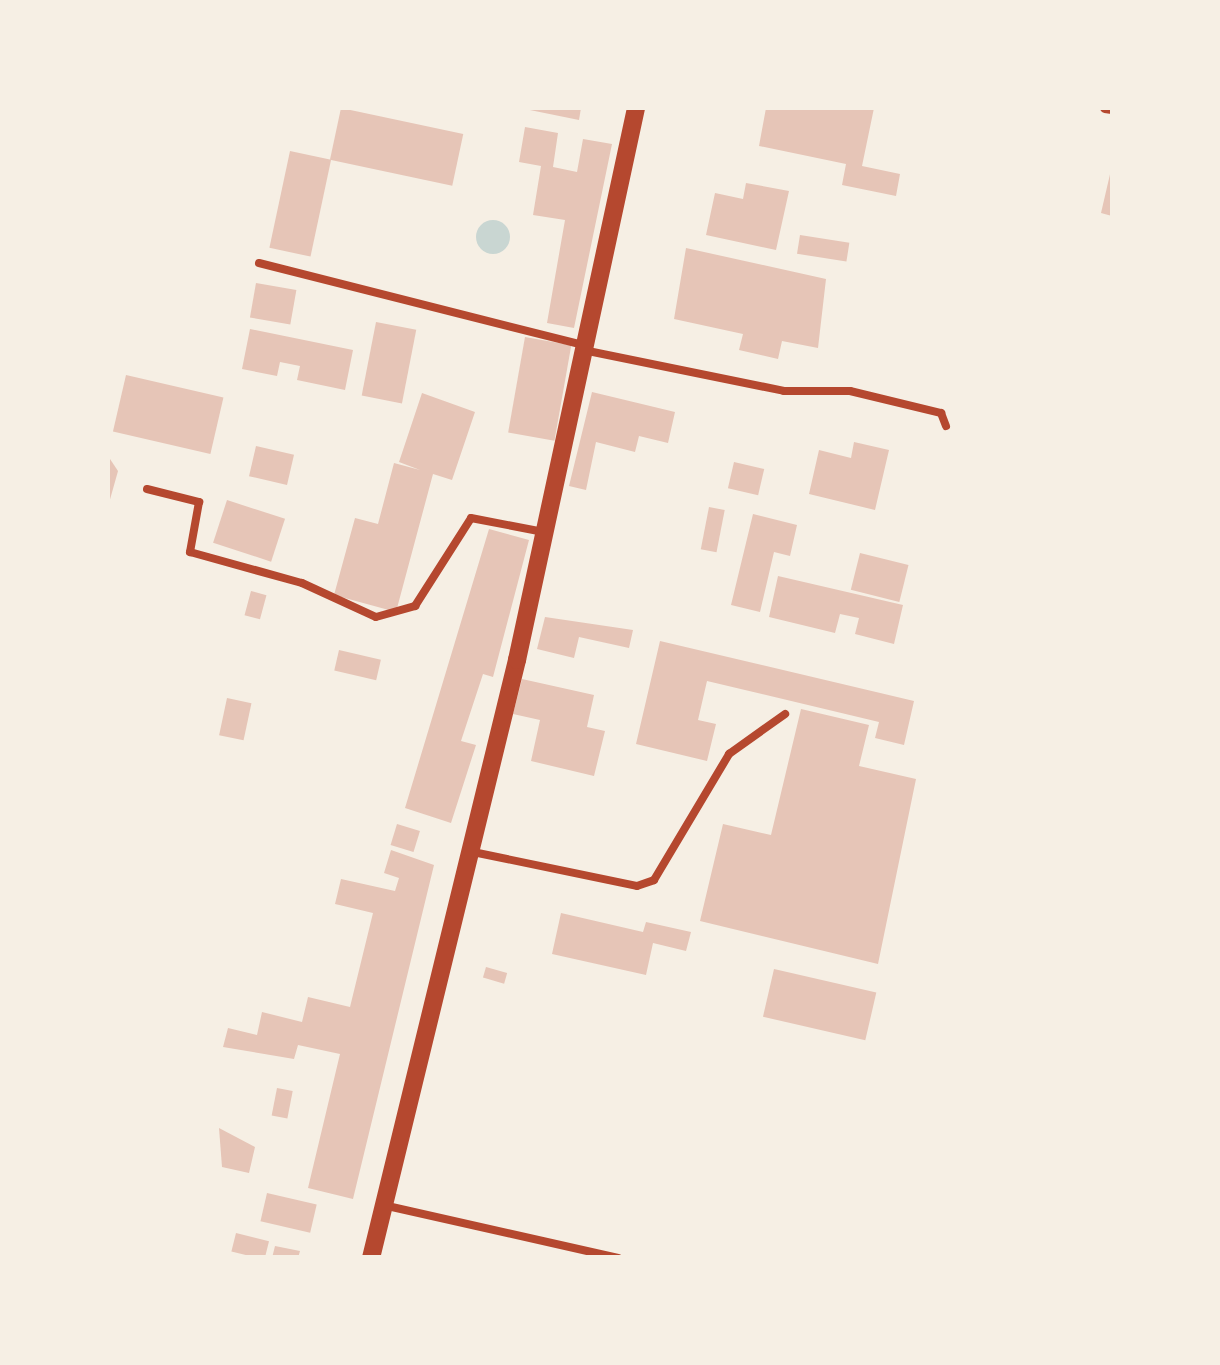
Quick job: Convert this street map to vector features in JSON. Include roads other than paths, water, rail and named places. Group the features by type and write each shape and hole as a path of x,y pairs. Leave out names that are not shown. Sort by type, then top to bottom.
{"street":[{"path":"371,1258 379,1204 588,349 636,108"}],"lane":[{"path":"260,263 588,349 784,391 850,391 941,413 946,426"},
{"path":"147,489 200,502 190,552 302,583 376,616 416,606 471,518 544,532"},
{"path":"467,851 637,886 654,880 729,754 785,714"},
{"path":"379,1204 618,1258"}]}
